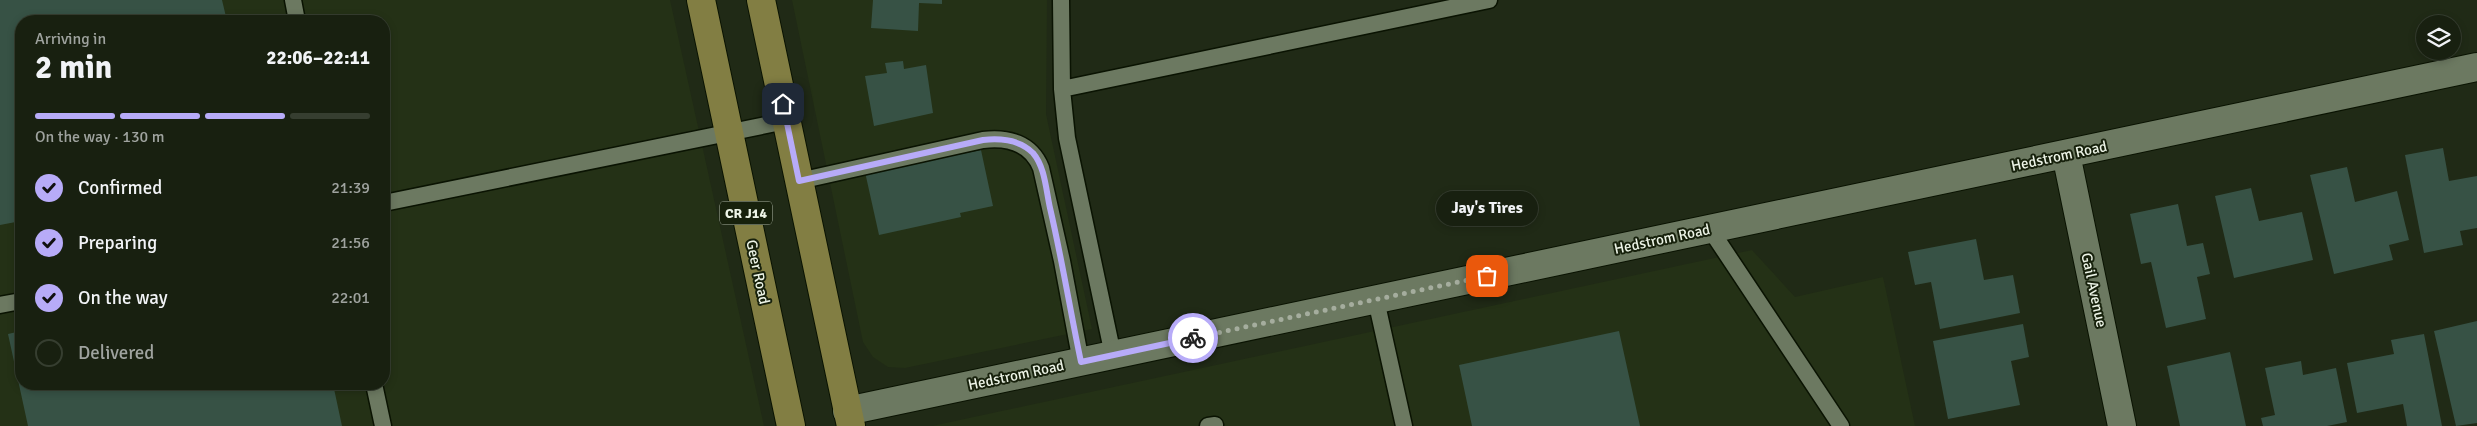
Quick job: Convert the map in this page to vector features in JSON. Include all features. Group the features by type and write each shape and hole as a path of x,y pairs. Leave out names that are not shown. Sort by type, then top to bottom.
{"main road":[{"name":"Geer Road","path":"700,0 791,426"},
{"path":"761,0 849,418"}],"street":[{"name":"Hedstrom Road","path":"849,418 1113,355 2477,67"},
{"name":"Gail Avenue","path":"2066,154 2122,426"}],"lane":[{"path":"293,0 296,15"},
{"path":"1061,0 1062,89 1067,138 1113,355"},
{"path":"1062,89 1489,0"},
{"path":"390,202 786,121"},
{"path":"799,181 983,140 1006,140 1028,148 1038,160 1041,168 1062,261 1081,362"},
{"path":"1710,229 1841,426"},
{"path":"1376,300 1404,426"},
{"path":"0,305 15,302"},
{"path":"375,390 383,426"}],"shaded area":[{"path":"0,0 670,0 764,426 0,426"},
{"path":"792,0 1047,0 1046,114 1092,329 905,368 888,367 873,357 863,342"},
{"path":"1752,250 1795,297 1883,277 1915,426 932,426"}],"building":[{"path":"0,0 222,0 226,15 15,15 15,222 0,225"},
{"path":"873,0 942,0 942,4 919,3 918,31 871,28"},
{"path":"903,61 904,69 926,65 933,113 874,126 865,76 887,73 885,63"},
{"path":"2443,148 2449,181 2477,176 2477,228 2460,231 2463,245 2424,253 2405,155"},
{"path":"981,150 993,206 960,213 961,217 879,235 865,172 946,154 946,157"},
{"path":"2347,167 2355,202 2397,191 2409,240 2389,245 2393,260 2334,274 2310,175"},
{"path":"2251,188 2259,221 2302,212 2313,260 2234,278 2215,196"},
{"path":"2178,204 2187,246 2203,243 2210,274 2197,277 2206,319 2166,328 2151,262 2141,264 2130,214"},
{"path":"1976,239 1984,280 2013,275 2020,313 1940,329 1931,282 1915,285 1908,252"},
{"path":"2477,321 2477,423 2456,426 2434,331"},
{"path":"2023,324 2029,357 2011,361 2020,405 1948,419 1933,341"},
{"path":"1619,331 1640,426 1472,426 1459,365"},
{"path":"15,332 15,366 8,334"},
{"path":"2424,334 2442,426 2407,426 2403,404 2357,413 2347,363 2394,354 2391,340"},
{"path":"2230,352 2246,426 2180,426 2167,366"},
{"path":"2301,361 2303,375 2336,368 2347,422 2327,426 2263,426 2261,418 2275,415 2265,368"},
{"path":"20,390 334,390 342,426 28,426"}],"way so far":[{"path":"1193,338 1487,276"}],"place":[{"name":"Jay's Tires","path":"1487,276"}],"route":[{"path":"783,104 799,181 983,140 997,139 1021,144 1033,153 1041,168 1062,261 1081,362 1193,338"}]}
